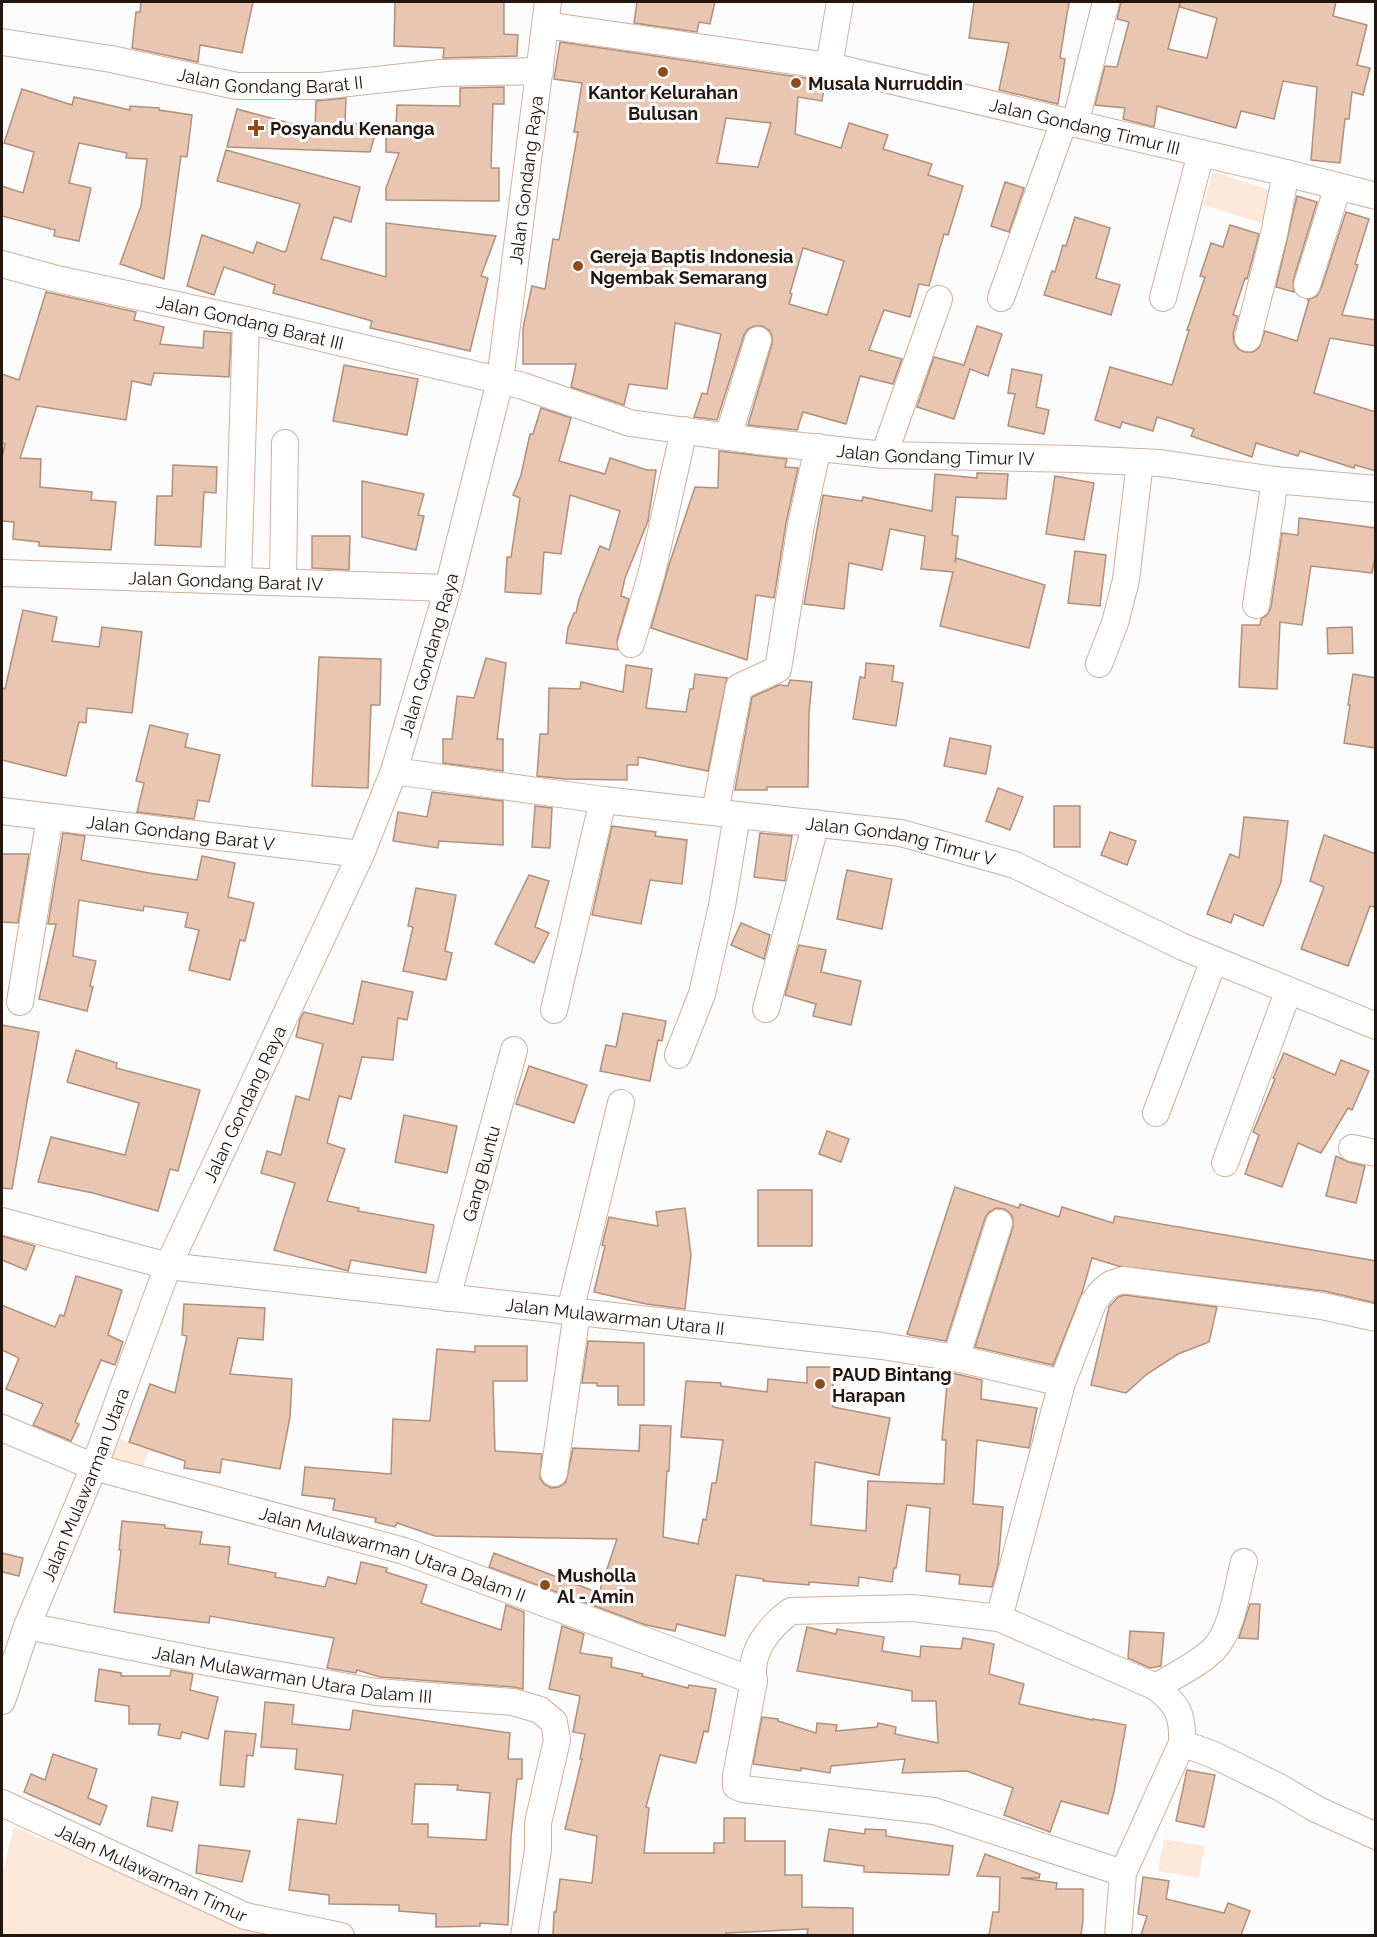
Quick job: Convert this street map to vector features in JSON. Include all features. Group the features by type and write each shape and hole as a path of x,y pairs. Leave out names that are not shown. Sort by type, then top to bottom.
{"street":[{"path":"829,66 840,2"},
{"path":"1001,298 1070,122 1106,2"},
{"name":"Jalan Gondang Timur III","path":"546,13 829,66 1376,196"},
{"name":"Jalan Gondang Raya","path":"168,1266 361,855 394,771 448,588 500,381 546,13"},
{"name":"Jalan Gondang Barat II","path":"2,42 111,59 237,86 320,86 441,73 540,71"},
{"path":"1163,298 1201,153"},
{"path":"1248,338 1274,234 1286,173"},
{"path":"1307,285 1338,186"},
{"name":"Jalan Gondang Barat III","path":"2,264 57,279 246,320 500,381"},
{"path":"884,454 939,299"},
{"path":"238,581 246,320"},
{"path":"728,437 758,340"},
{"name":"Jalan Gondang Timur IV","path":"500,381 523,386 630,423 728,437 884,454 1140,462 1275,480 1376,489"},
{"path":"631,644 652,572 684,430"},
{"path":"284,582 285,443"},
{"path":"678,1055 702,994 722,906 726,813 740,687 778,669 801,525 818,447"},
{"path":"1099,664 1115,623 1126,580 1140,462"},
{"path":"1256,604 1275,480"},
{"name":"Jalan Gondang Barat IV","path":"2,573 448,588"},
{"name":"Jalan Gondang Timur V","path":"394,771 603,800 901,833 1015,865 1183,947 1288,992 1376,1026"},
{"path":"554,1010 603,800"},
{"name":"Jalan Gondang Barat V","path":"2,811 361,855"},
{"path":"20,1002 50,817"},
{"path":"766,1009 816,823"},
{"path":"1156,1113 1214,960"},
{"path":"1225,1163 1288,992"},
{"name":"Gang Buntu","path":"447,1298 514,1050"},
{"path":"554,1473 574,1312 621,1103"},
{"name":"Jalan Mulawarman Utara II","path":"2,1221 168,1266 882,1346 956,1358 1062,1383"},
{"path":"956,1358 999,1223"},
{"name":"Jalan Mulawarman Utara","path":"2,1701 27,1626 94,1467 168,1266"},
{"path":"999,1618 1062,1383 1093,1303 1102,1291 1111,1284 1123,1280 1322,1306 1376,1318"},
{"name":"Jalan Mulawarman Utara Dalam II","path":"2,1428 94,1467 404,1551 754,1681"},
{"path":"1156,1687 1203,1658 1222,1640 1244,1562"},
{"path":"1118,1935 1123,1873 1182,1743 1183,1720 1171,1699 1156,1687 999,1618 912,1608 791,1611 776,1622 761,1643 752,1671 754,1681 736,1786 743,1789 934,1811 1123,1873"},
{"name":"Jalan Mulawarman Utara Dalam III","path":"27,1626 218,1664 376,1692 513,1702 540,1710 554,1722 557,1740 538,1823 538,1850 524,1935"},
{"path":"1182,1743 1214,1755 1281,1788 1316,1809 1376,1836"},
{"name":"Jalan Mulawarman Timur","path":"3,1810 245,1916 341,1935"}],"shaded area":[{"path":"1213,172 1274,191 1264,224 1203,205"},
{"path":"101,1432 149,1450 141,1473 92,1456"},
{"path":"14,1827 221,1914 294,1936 2,1936 2,1875"},
{"path":"1164,1839 1205,1846 1199,1878 1158,1871"}],"building":[{"path":"141,2 253,2 242,53 200,45 198,62 132,48 136,12 140,12"},
{"path":"395,2 504,2 504,34 518,35 517,56 443,58 444,48 394,46"},
{"path":"637,2 715,2 710,24 699,22 697,32 634,23"},
{"path":"974,2 1069,2 1060,58 1065,59 1058,104 999,90 1009,43 969,38"},
{"path":"1121,2 1336,2 1333,16 1367,25 1357,65 1370,68 1363,95 1352,92 1349,119 1345,119 1340,163 1311,160 1317,87 1283,81 1274,119 1241,111 1236,128 1157,106 1154,127 1123,119 1125,108 1095,105 1105,66 1117,67 1129,22 1117,19","holes":["1180,3 1180,7 1217,18 1207,58 1168,49"]},
{"path":"560,42 825,81 822,101 798,97 795,134 841,148 849,123 888,135 883,149 932,164 928,175 963,186 948,235 944,234 929,286 919,284 910,317 884,310 869,350 902,359 893,384 860,376 846,424 803,412 797,430 748,425 772,344 769,330 762,326 748,329 744,335 717,420 694,417 702,393 707,394 721,334 675,323 667,389 629,384 624,405 571,387 576,364 523,364 523,328 532,286 545,289 553,239 559,240 578,132 574,132 582,83 554,79","holes":["726,118 771,123 758,167 717,163","803,248 844,261 827,315 789,304"]},
{"path":"504,87 504,104 493,104 491,168 499,168 499,201 386,200 386,188 399,153 386,152 386,124 396,125 397,105 460,106 460,88"},
{"path":"22,89 72,105 74,97 130,110 130,106 159,108 159,110 192,115 187,157 181,156 164,279 120,264 141,206 147,159 126,158 127,153 79,143 69,183 91,188 79,241 54,236 55,230 2,216 2,186 23,193 34,152 4,143"},
{"path":"346,98 345,123 378,124 370,152 227,147 237,109 315,130 316,101"},
{"path":"226,150 360,187 351,222 334,217 321,259 386,277 386,223 496,236 481,276 488,278 470,351 370,328 372,321 273,293 275,285 224,267 214,295 187,286 202,235 253,253 257,242 284,252 300,204 217,181"},
{"path":"1005,182 1024,188 1009,232 991,226"},
{"path":"1297,196 1317,202 1293,281 1294,292 1276,287"},
{"path":"1346,212 1369,219 1355,264 1358,265 1342,315 1376,320 1376,346 1330,338 1314,393 1376,412 1376,471 1355,465 1354,468 1300,451 1298,456 1256,443 1252,457 1191,436 1194,429 1157,417 1153,431 1122,422 1120,428 1095,420 1110,367 1172,385 1205,277 1200,276 1211,243 1223,247 1230,225 1259,234 1247,279 1245,278 1233,315 1238,316 1233,334 1234,343 1244,352 1253,352 1259,348 1265,331 1297,341 1309,300 1307,300 1317,296 1321,289"},
{"path":"1075,217 1110,228 1096,278 1120,285 1111,315 1044,295 1052,271 1055,272 1063,245 1066,246"},
{"path":"46,292 136,312 134,320 164,327 160,344 203,348 204,331 231,333 229,377 154,373 151,385 132,381 126,420 37,406 20,458 41,459 40,487 92,492 91,500 116,502 111,550 39,546 39,542 13,539 14,522 2,521 2,458 5,444 2,443 2,374 19,380"},
{"path":"977,326 1002,334 988,376 970,369 954,419 917,407 934,357 964,365"},
{"path":"344,365 418,379 407,435 333,421"},
{"path":"1012,369 1042,375 1036,407 1049,410 1044,434 1008,426 1015,394 1008,393"},
{"path":"541,408 571,418 559,461 605,474 610,458 647,470 656,470 648,521 625,578 621,596 629,599 617,640 618,650 566,643 568,628 576,613 579,599 600,546 609,550 620,511 570,495 561,554 544,552 541,594 505,592 507,557 511,557 520,498 513,495 521,475 530,434 533,434"},
{"path":"719,451 787,459 785,467 798,468 786,523 774,598 756,595 747,660 651,628 695,487 718,488"},
{"path":"173,465 217,467 216,493 204,492 201,547 155,545 157,496 172,496"},
{"path":"977,473 1008,474 1006,499 956,497 952,535 958,536 955,563 956,558 1045,585 1029,648 940,626 953,572 921,569 925,536 890,529 882,570 849,563 844,609 804,604 823,495 862,501 863,497 932,511 935,474 977,478"},
{"path":"1055,476 1094,483 1084,540 1046,534"},
{"path":"362,481 424,494 418,515 424,516 416,550 362,537"},
{"path":"1299,518 1376,528 1376,551 1372,573 1311,566 1302,625 1280,622 1277,689 1239,687 1242,625 1260,625 1261,619 1268,614 1282,533 1298,535"},
{"path":"312,536 350,536 349,570 312,568"},
{"path":"1075,551 1106,555 1100,606 1068,603"},
{"path":"23,610 57,617 52,641 99,647 102,627 142,632 132,713 87,708 86,723 79,722 66,776 2,760 2,688 5,689"},
{"path":"1352,627 1353,653 1328,654 1327,628"},
{"path":"319,657 381,659 380,705 371,705 368,788 312,786"},
{"path":"486,658 506,663 497,739 503,739 503,771 443,763 443,739 452,739 457,696 474,698"},
{"path":"866,663 894,666 892,681 903,683 896,726 853,719 860,677 865,678"},
{"path":"626,665 652,669 646,708 686,712 695,674 727,678 708,771 638,757 638,765 627,765 627,780 537,776 540,734 548,734 549,688 580,689 581,682 623,692"},
{"path":"1353,674 1376,678 1376,748 1344,743"},
{"path":"790,680 812,682 809,713 808,787 735,790 752,697 779,685 788,686"},
{"path":"150,725 188,734 185,747 220,755 209,802 198,800 194,819 137,812 144,783 136,781"},
{"path":"950,738 991,746 986,774 944,766"},
{"path":"998,788 1023,797 1010,830 986,821"},
{"path":"432,792 503,801 503,845 439,841 438,848 393,841 398,812 427,817"},
{"path":"535,806 552,808 550,848 532,847"},
{"path":"1054,806 1080,806 1080,847 1054,847"},
{"path":"1244,817 1288,821 1281,882 1263,926 1234,914 1231,923 1207,914 1230,854 1239,858"},
{"path":"612,826 656,832 655,836 687,840 682,884 650,880 641,924 592,915"},
{"path":"1110,832 1136,841 1127,865 1101,855"},
{"path":"63,833 85,836 81,860 149,873 197,880 202,856 235,863 228,897 254,903 245,941 240,940 230,980 189,970 199,930 185,927 188,913 144,906 143,911 79,900 73,956 96,961 87,1011 39,999 56,924 48,924"},
{"path":"760,833 792,836 785,881 754,877"},
{"path":"1324,835 1376,854 1376,907 1370,906 1348,966 1301,949 1324,887 1310,881"},
{"path":"2,854 29,854 18,923 2,922"},
{"path":"847,870 892,879 882,929 837,919"},
{"path":"529,875 549,881 535,927 549,933 534,963 495,944"},
{"path":"416,888 456,895 445,951 452,953 446,980 403,971 413,927 408,926"},
{"path":"741,923 770,935 764,959 731,945"},
{"path":"799,945 826,950 821,972 861,981 851,1025 813,1016 816,1004 785,995"},
{"path":"362,981 413,992 407,1020 398,1018 393,1060 362,1057 351,1099 339,1096 327,1143 345,1149 327,1201 359,1208 358,1211 434,1225 426,1273 351,1260 348,1271 274,1250 295,1183 261,1173 267,1151 281,1155 296,1096 309,1100 323,1044 296,1037 300,1019 304,1012 353,1024"},
{"path":"623,1013 666,1021 662,1041 658,1040 650,1081 600,1071 606,1045 616,1047"},
{"path":"2,1025 39,1032 12,1189 2,1188"},
{"path":"76,1050 117,1063 116,1068 200,1090 178,1171 170,1169 158,1211 93,1193 38,1182 51,1137 125,1155 139,1103 67,1082"},
{"path":"1284,1053 1335,1075 1341,1060 1369,1071 1352,1110 1348,1108 1321,1153 1298,1143 1282,1187 1245,1174 1259,1135 1253,1132"},
{"path":"529,1066 587,1085 574,1123 516,1104"},
{"path":"404,1115 457,1126 447,1173 395,1162"},
{"path":"827,1131 849,1139 841,1162 819,1154"},
{"path":"1336,1156 1365,1166 1356,1203 1326,1196"},
{"path":"955,1187 1019,1208 1020,1204 1059,1217 1062,1207 1113,1223 1115,1216 1376,1261 1376,1303 1324,1291 1118,1266 1092,1258 1082,1293 1053,1365 975,1347 1013,1227 1010,1213 996,1208 985,1218 946,1341 910,1335 907,1334"},
{"path":"758,1190 812,1190 812,1246 758,1246"},
{"path":"685,1208 691,1255 685,1309 646,1304 594,1292 609,1217 658,1226 656,1212"},
{"path":"2,1236 35,1246 26,1270 2,1260"},
{"path":"76,1276 122,1290 108,1335 123,1342 115,1365 101,1360 75,1422 79,1424 71,1441 33,1425 43,1404 6,1389 19,1358 2,1350 2,1305 55,1327 60,1315 64,1316"},
{"path":"1124,1295 1217,1307 1209,1342 1178,1354 1147,1374 1126,1393 1091,1385 1109,1307 1118,1297"},
{"path":"184,1304 265,1308 263,1340 238,1338 230,1374 292,1379 290,1417 280,1469 222,1459 220,1473 184,1468 185,1461 129,1442 150,1384 175,1393 187,1336 182,1335"},
{"path":"588,1341 644,1343 644,1405 618,1405 618,1386 582,1383"},
{"path":"475,1346 527,1346 527,1381 493,1381 495,1451 542,1454 540,1478 551,1488 559,1487 566,1482 573,1448 639,1451 640,1425 671,1426 663,1537 698,1544 703,1519 706,1520 712,1483 716,1483 723,1440 681,1437 686,1381 721,1383 721,1386 767,1392 768,1379 807,1383 807,1367 833,1367 833,1407 890,1418 879,1475 815,1462 811,1525 866,1531 868,1481 944,1484 946,1440 942,1440 948,1372 982,1380 981,1399 1037,1408 1029,1448 977,1440 973,1504 1003,1507 998,1566 992,1587 959,1584 960,1575 926,1571 930,1508 907,1505 892,1582 859,1577 858,1586 809,1582 809,1585 763,1581 764,1579 736,1575 725,1636 677,1624 675,1631 646,1625 489,1567 494,1553 599,1593 617,1539 435,1536 397,1523 395,1527 375,1522 376,1518 333,1510 335,1499 302,1495 305,1467 391,1474 393,1419 430,1421 437,1349 475,1352"},
{"path":"122,1521 165,1525 165,1528 202,1532 200,1544 230,1547 228,1564 276,1573 275,1577 325,1587 328,1577 356,1584 361,1562 387,1568 386,1572 427,1585 421,1603 501,1630 506,1605 524,1612 523,1689 380,1677 357,1670 356,1673 327,1668 334,1638 210,1616 209,1623 114,1612"},
{"path":"2,1553 23,1558 19,1576 2,1572"},
{"path":"1250,1604 1260,1604 1258,1639 1239,1638"},
{"path":"562,1626 584,1634 580,1653 612,1658 611,1667 688,1688 689,1685 716,1689 708,1732 704,1731 696,1763 660,1755 646,1807 649,1808 644,1853 714,1853 714,1843 724,1843 724,1818 745,1818 745,1841 785,1841 785,1875 802,1875 802,1907 853,1908 853,1935 807,1935 808,1929 726,1933 726,1935 553,1935 554,1912 556,1912 560,1879 592,1883 597,1836 565,1829 582,1759 580,1759 585,1734 573,1732 580,1696 549,1689"},
{"path":"807,1627 836,1634 837,1629 884,1637 882,1651 920,1657 921,1646 961,1649 963,1638 994,1644 989,1674 1024,1684 1019,1704 1126,1725 1108,1814 1061,1801 1050,1832 1004,1815 1013,1788 967,1771 902,1773 905,1759 831,1766 830,1773 753,1764 762,1717 778,1719 778,1721 816,1733 817,1723 837,1725 836,1731 877,1727 878,1723 896,1727 895,1734 938,1743 936,1701 912,1701 912,1691 797,1671"},
{"path":"1130,1631 1164,1633 1161,1666 1150,1668 1128,1658"},
{"path":"99,1669 121,1673 121,1676 170,1676 171,1670 193,1674 190,1690 218,1697 208,1739 182,1732 180,1739 158,1735 160,1724 129,1724 129,1706 95,1701"},
{"path":"265,1702 294,1705 292,1724 350,1730 353,1710 510,1733 508,1759 522,1759 522,1779 517,1779 511,1837 508,1925 480,1923 480,1926 436,1927 436,1914 399,1911 399,1905 329,1904 329,1895 289,1890 298,1819 336,1824 343,1775 295,1769 297,1749 261,1747","holes":["415,1784 458,1785 457,1790 490,1793 486,1840 428,1837 428,1824 412,1824"]},
{"path":"225,1731 256,1734 253,1756 247,1755 244,1787 220,1785"},
{"path":"53,1754 97,1769 88,1798 107,1806 100,1825 24,1792 31,1774 45,1780"},
{"path":"1187,1770 1215,1775 1204,1827 1176,1821"},
{"path":"152,1797 178,1802 172,1831 147,1826"},
{"path":"829,1829 865,1834 865,1829 886,1830 886,1836 953,1846 949,1875 864,1872 864,1866 824,1861"},
{"path":"199,1845 250,1851 242,1882 196,1873"},
{"path":"985,1854 1040,1874 1039,1878 1021,1878 1057,1883 1056,1889 1083,1889 1081,1935 989,1935 993,1912 999,1912 1000,1877 977,1876"},
{"path":"1143,1877 1169,1881 1166,1899 1224,1913 1228,1903 1250,1911 1241,1935 1141,1935 1147,1916 1138,1914"}],"place":[{"name":"Kantor Kelurahan Bulusan","path":"663,72"},
{"name":"Musala Nurruddin","path":"796,83"},
{"name":"Posyandu Kenanga","path":"256,128"},
{"name":"Gereja Baptis Indonesia Ngembak Semarang","path":"578,266"},
{"name":"PAUD Bintang Harapan","path":"820,1384"},
{"name":"Musholla Al - Amin","path":"545,1585"}]}
